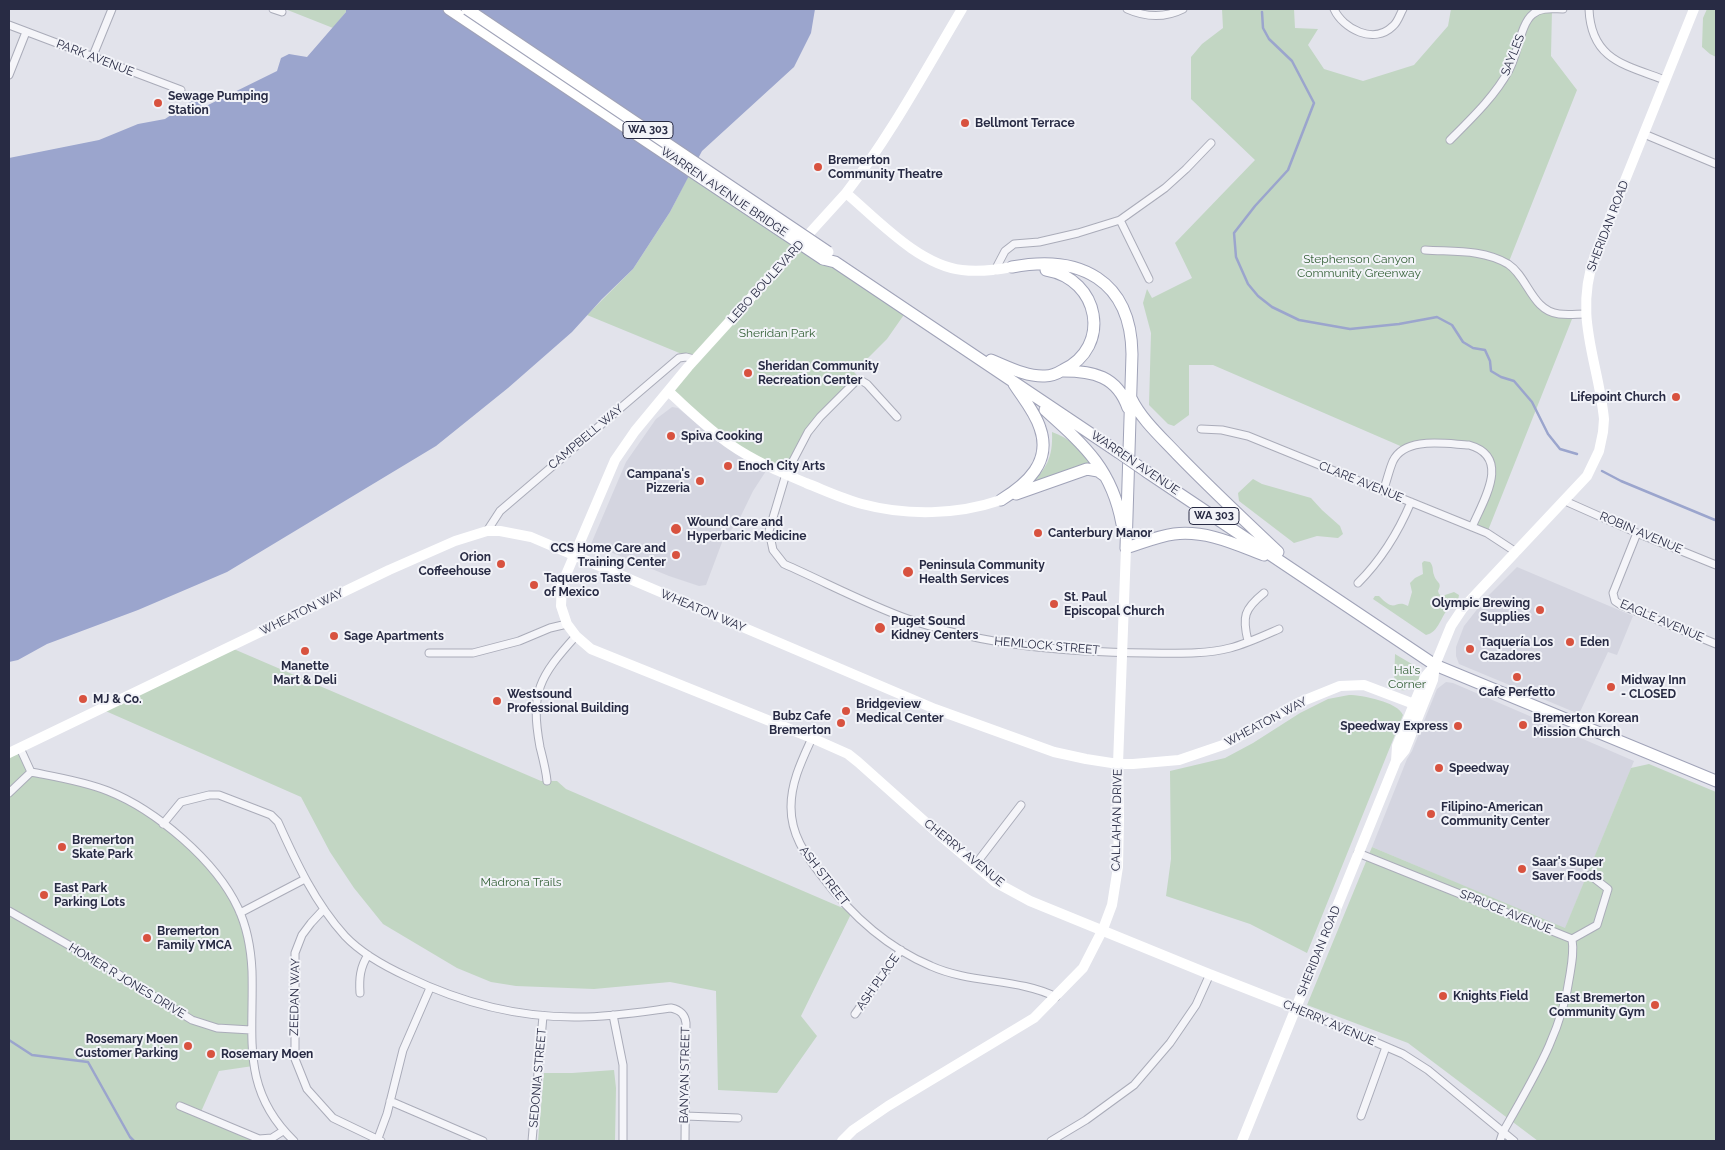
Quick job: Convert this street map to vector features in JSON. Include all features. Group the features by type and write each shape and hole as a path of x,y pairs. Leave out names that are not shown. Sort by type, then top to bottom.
{"main road":[{"name":"WARREN AVENUE BRIDGE","path":"450,9 829,258"},
{"name":"WARREN AVENUE BRIDGE","path":"467,9 829,258"},
{"name":"LEBO BOULEVARD","path":"573,556 615,460 694,359 846,192 884,140 962,9"},
{"name":"SHERIDAN ROAD","path":"1242,1141 1396,761 1405,750 1411,736 1433,680 1435,665 1454,619 1582,483 1592,468 1599,451 1603,432 1602,404 1588,338 1586,314 1588,283 1593,262 1694,9"},
{"path":"846,192 910,247 935,263 964,270 995,270 1034,264 1052,264 1075,268 1100,280 1114,294 1124,311 1130,330 1132,354 1126,548"},
{"name":"WARREN AVENUE","path":"829,258 1435,665"},
{"path":"974,355 1025,373 1047,376 1069,367 1084,353 1092,334 1094,323 1086,294 1080,286 1064,274 1046,270 1012,267"},
{"path":"1061,371 1088,372 1102,377 1119,391 1124,398 1130,415"},
{"path":"1012,380 1074,436 1094,458 1105,476 1118,505 1126,548"},
{"path":"1001,500 1019,489 1033,475 1043,450 1040,426 1012,380"},
{"path":"668,391 722,439 758,462 850,501 884,509 911,512 941,512 977,507 1001,500 1080,470 1092,469 1105,476"},
{"path":"1130,396 1142,416 1226,504 1307,579"},
{"name":"WHEATON WAY","path":"9,753 455,540 487,531 500,530 520,534 935,709 1054,752 1118,764 1148,764 1171,761 1216,748 1298,704 1340,686 1364,684 1414,704"},
{"path":"1126,548 1170,535 1197,534 1218,538 1281,561"},
{"name":"CALLAHAN DRIVE","path":"842,1141 888,1106 1034,1018 1083,968 1103,929 1112,905 1118,871 1118,764 1126,548"},
{"name":"CHERRY AVENUE","path":"573,556 562,584 561,606 567,624 576,636 591,649 848,754 995,882 1030,900 1296,1008"},
{"name":"SHERIDAN ROAD","path":"1396,761 1397,746 1414,704 1425,677 1435,665"},
{"name":"WA 303","path":"1435,665 1716,781"}],"street":[{"path":"92,58 112,9"},
{"path":"273,9 282,12"},
{"path":"1127,9 1141,14 1156,16 1171,14 1183,9"},
{"path":"1334,9 1339,18 1350,28 1375,35 1385,32 1394,26 1403,9"},
{"name":"SAYLES","path":"1450,140 1500,85 1514,60 1527,21 1533,13 1540,10 1563,9"},
{"path":"1589,9 1592,28 1600,47 1606,53 1619,62 1665,80"},
{"name":"PARK AVENUE","path":"9,26 181,90"},
{"path":"9,75 26,32"},
{"path":"1644,134 1716,164"},
{"path":"995,270 1005,251 1014,244 1040,242 1078,234 1120,220 1165,188 1211,143"},
{"path":"1120,220 1149,279"},
{"path":"1425,250 1487,254 1516,270 1545,309 1558,314 1586,314"},
{"name":"CAMPBELL WAY","path":"487,531 500,510 679,358 694,359"},
{"path":"786,474 798,449 820,416 856,381 862,381 897,417"},
{"name":"CLARE AVENUE","path":"1201,429 1218,429 1239,433 1487,533 1516,552"},
{"path":"1383,491 1393,462 1400,451 1405,448 1421,444 1469,444 1476,446 1486,454 1493,471 1491,481 1472,528"},
{"name":"HEMLOCK STREET","path":"786,474 769,531 773,550 784,564 900,616 942,630 1003,643 1063,650 1121,653 1189,653 1229,648 1279,629"},
{"name":"ROBIN AVENUE","path":"1565,501 1716,565"},
{"path":"1358,582 1375,565 1394,539 1411,502"},
{"name":"EAGLE AVENUE","path":"1637,533 1613,593 1615,601 1620,605 1716,644"},
{"path":"1248,641 1244,624 1246,614 1251,603 1264,593"},
{"path":"429,653 473,653 519,641 550,628 567,624"},
{"path":"548,781 536,724 537,698 549,669 576,636"},
{"name":"ASH STREET","path":"812,738 796,773 791,806 792,820 799,845 840,900 873,932 932,967 974,979 1041,989 1056,996"},
{"path":"20,748 30,772"},
{"path":"9,793 30,772"},
{"path":"30,772 110,791 163,824 197,853 213,870 240,913 248,941 252,970 251,1030 255,1074 269,1110 283,1130 294,1141"},
{"path":"163,824 181,802 209,795 219,795 271,815 276,819 305,879 324,909 345,936 385,966 430,988 475,1004 543,1016 581,1018 613,1015 622,1066 624,1141"},
{"path":"975,865 1021,806"},
{"name":"SPRUCE AVENUE","path":"1358,853 1572,939"},
{"path":"1500,1141 1503,1132 1540,1068 1556,1034 1568,991 1574,949 1572,939 1596,925 1608,889 1590,875"},
{"path":"240,913 305,879"},
{"name":"ZEEDAN WAY","path":"324,909 302,934 295,952 294,1060 307,1089 316,1102 333,1118 379,1141"},
{"name":"HOMER R JONES DRIVE","path":"9,911 102,964 176,1012 192,1020 217,1028 251,1030"},
{"name":"ASH PLACE","path":"855,1014 901,950"},
{"path":"360,993 359,980 368,955"},
{"path":"1051,1141 1086,1120 1134,1085 1170,1043 1196,1005 1210,974"},
{"path":"379,1141 403,1047 430,988"},
{"name":"BANYAN STREET","path":"613,1015 671,1008 680,1011 685,1018 684,1141"},
{"name":"CHERRY AVENUE","path":"1296,1008 1403,1054 1428,1070 1514,1141"},
{"name":"SEDONIA STREET","path":"532,1141 543,1016"},
{"path":"1362,1116 1386,1047"},
{"path":"390,1101 483,1141"},
{"path":"180,1106 259,1139 272,1138 283,1130"},
{"path":"685,1116 738,1118"}],"shaded area":[{"path":"672,407 678,408 721,443 766,471 753,491 737,524 724,537 706,585 699,586 669,576 591,544 626,462 656,419"},
{"path":"1517,567 1633,616 1617,655 1608,652 1579,714 1459,664 1456,656 1456,647 1464,626 1486,598"},
{"path":"1446,682 1453,683 1634,761 1565,929 1372,847 1437,689"}],"green space":[{"path":"285,9 346,9 346,12 333,28"},
{"name":"Stephenson Canyon Community Greenway","path":"1222,9 1294,9 1295,28 1318,29 1308,45 1324,69 1363,81 1414,65 1448,26 1451,9 1552,9 1551,56 1577,90 1508,264 1538,302 1551,312 1574,314 1487,533 1472,527 1493,471 1481,449 1445,444 1405,448 1213,365 1189,365 1189,415 1174,426 1168,424 1149,405 1151,333 1143,303 1147,289 1152,298 1192,278 1175,243 1255,160 1191,99 1191,57 1202,44 1223,28"},
{"path":"1707,9 1716,9 1716,57 1702,47 1703,18"},
{"name":"Sheridan Park","path":"691,171 908,309 887,339 854,372 862,381 856,381 820,417 786,474 758,462 668,391 694,359 587,315 633,269 670,212"},
{"path":"1052,432 1074,444 1090,464 1030,486 1048,462"},
{"path":"1253,479 1262,484 1311,498 1340,526 1343,534 1338,538 1317,536 1294,543 1239,501 1238,493"},
{"path":"1424,561 1430,562 1432,565 1433,573 1439,584 1439,594 1442,596 1454,592 1459,595 1458,601 1448,609 1437,628 1426,635 1373,599 1375,596 1379,596 1389,604 1408,606 1412,592 1410,583 1423,574 1422,563"},
{"name":"Madrona Trails","path":"229,647 541,781 557,781 566,789 852,912 801,1016 817,1036 777,1093 718,1090 716,991 670,982 594,989 516,986 491,982 457,968 383,924 354,888 330,852 301,797 101,709"},
{"name":"Hal's Corner","path":"1395,654 1416,667 1419,678 1413,688 1401,690 1394,687"},
{"path":"1349,695 1362,696 1387,703 1400,710 1403,715 1307,953 1250,924 1166,896 1171,859 1170,771 1225,758 1253,743 1300,713 1328,699"},
{"path":"20,748 31,772 98,787 150,815 197,853 231,896 248,941 253,1066 219,1071 200,1114 262,1141 9,1141 9,753"},
{"path":"1649,764 1716,792 1716,1141 1538,1141 1408,1043 1307,1005 1372,847 1565,928 1631,768"},
{"path":"614,1070 616,1088 615,1141 538,1141 544,1073"}],"water":[{"path":"346,9 815,9 811,33 794,67 702,151 670,212 633,269 572,332 508,388 436,446 227,572 138,610 47,644 18,660 9,662 9,158 99,140 138,124 165,119 195,99 206,106 277,71 281,58 289,54 307,57 346,12"}],"waterway":[{"path":"1262,12 1263,28 1269,39 1292,61 1314,103 1288,170 1255,206 1234,233 1236,257 1248,284 1258,296 1272,307 1299,320 1350,329 1399,324 1437,317 1452,325 1463,342 1473,348 1485,350 1490,361 1491,371 1501,377 1514,381 1532,402 1548,434 1560,449 1577,454"},
{"path":"1602,471 1621,481 1715,520"},
{"path":"9,1040 32,1055 88,1062 134,1141"}],"place":[{"name":"Sewage Pumping Station","path":"158,103"},
{"name":"Bellmont Terrace","path":"965,123"},
{"name":"Bremerton Community Theatre","path":"818,167"},
{"name":"Sheridan Community Recreation Center","path":"748,373"},
{"name":"Lifepoint Church","path":"1676,397"},
{"name":"Spiva Cooking","path":"671,436"},
{"name":"Enoch City Arts","path":"728,466"},
{"name":"Campana's Pizzeria","path":"700,481"},
{"name":"Wound Care and Hyperbaric Medicine","path":"676,529"},
{"name":"Canterbury Manor","path":"1038,533"},
{"name":"CCS Home Care and Training Center","path":"676,555"},
{"name":"Orion Coffeehouse","path":"501,564"},
{"name":"Peninsula Community Health Services","path":"908,572"},
{"name":"Taqueros Taste of Mexico","path":"534,585"},
{"name":"St. Paul Episcopal Church","path":"1054,604"},
{"name":"Olympic Brewing Supplies","path":"1540,610"},
{"name":"Puget Sound Kidney Centers","path":"880,628"},
{"name":"Sage Apartments","path":"334,636"},
{"name":"Eden","path":"1570,642"},
{"name":"Taquería Los Cazadores","path":"1470,649"},
{"name":"Manette Mart & Deli","path":"305,651"},
{"name":"Cafe Perfetto","path":"1517,677"},
{"name":"Midway Inn - CLOSED","path":"1611,687"},
{"name":"MJ & Co.","path":"83,699"},
{"name":"Westsound Professional Building","path":"497,701"},
{"name":"Bridgeview Medical Center","path":"846,711"},
{"name":"Bubz Cafe Bremerton","path":"841,723"},
{"name":"Bremerton Korean Mission Church","path":"1523,725"},
{"name":"Speedway Express","path":"1458,726"},
{"name":"Speedway","path":"1439,768"},
{"name":"Filipino-American Community Center","path":"1431,814"},
{"name":"Bremerton Skate Park","path":"62,847"},
{"name":"Saar's Super Saver Foods","path":"1522,869"},
{"name":"East Park Parking Lots","path":"44,895"},
{"name":"Bremerton Family YMCA","path":"147,938"},
{"name":"Knights Field","path":"1443,996"},
{"name":"East Bremerton Community Gym","path":"1655,1005"},
{"name":"Rosemary Moen Customer Parking","path":"188,1046"},
{"name":"Rosemary Moen","path":"211,1054"}]}
